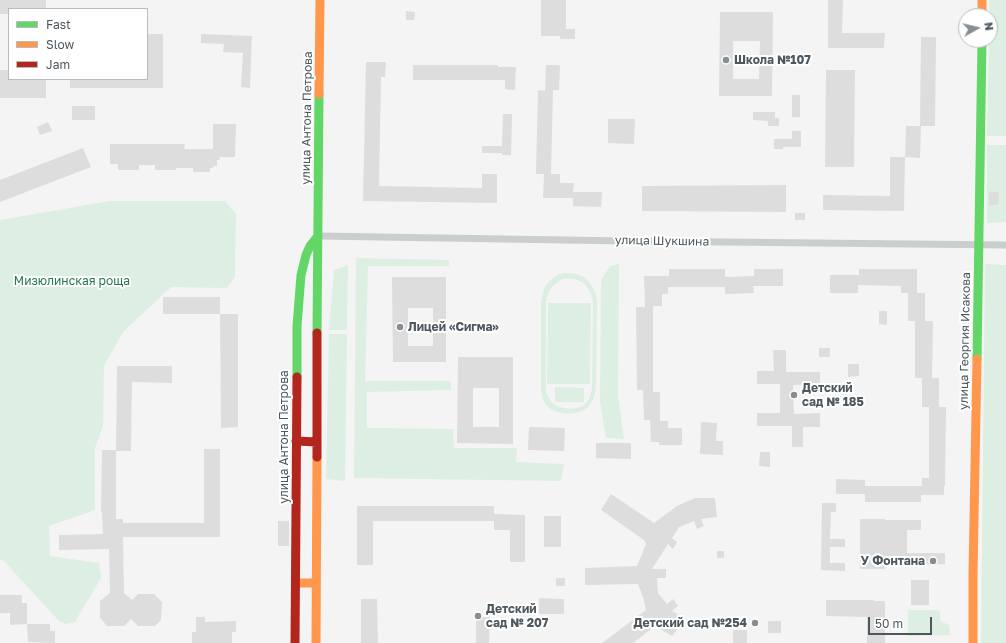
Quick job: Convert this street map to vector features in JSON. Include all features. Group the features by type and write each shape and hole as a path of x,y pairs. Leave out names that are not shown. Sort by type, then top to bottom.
{"street":[{"name":"улица Антона Петрова","path":"316,643 320,0"},
{"name":"улица Георгия Исакова","path":"973,643 982,48"},
{"name":"улица Антона Петрова","path":"295,643 297,326 299,289 303,264 310,246 318,236"},
{"name":"улица Шукшина","path":"318,236 1006,245"},
{"path":"296,442 317,442"},
{"path":"296,583 316,583"}],"green space":[{"path":"989,0 1006,0 1006,136 987,136 989,48 998,48 998,8 989,8"},
{"path":"987,145 1006,145 1006,222 987,223"},
{"name":"Мизюлинская роща","path":"110,201 225,201 236,214 235,277 227,288 171,287 123,332 104,366 103,426 95,448 95,510 49,526 50,556 99,563 101,578 75,622 66,624 59,621 3,560 0,560 0,220"},
{"path":"356,258 449,260 449,266 368,266 365,381 451,381 451,390 367,392 367,428 453,429 454,448 517,448 516,462 564,464 561,481 354,478"},
{"path":"619,264 618,396 624,439 606,438 600,402 601,280 610,266"},
{"path":"985,264 1006,265 1006,643 981,643"},
{"path":"348,265 347,330 329,330 334,270"},
{"path":"570,273 586,278 595,292 597,299 596,390 593,400 589,406 580,412 568,414 557,412 547,406 541,392 541,304 546,285 557,275","holes":["563,279 575,279 584,283 590,291 593,302 592,390 586,403 576,408 558,407 552,402 546,392 546,301 548,294 556,283"]},
{"path":"548,303 591,303 590,384 547,384"},
{"path":"329,334 347,334 345,481 326,479"},
{"path":"555,387 584,388 584,402 555,402"},
{"path":"908,610 940,611 940,621 949,625 950,635 908,636"}],"building":[{"path":"0,0 46,0 46,8 8,8 8,14 0,14"},
{"path":"541,0 566,0 566,29 575,29 575,39 560,39 560,36 541,36"},
{"path":"828,0 843,0 842,33 885,33 884,48 828,48"},
{"path":"406,11 415,12 414,20 406,20"},
{"name":"Школа №107","path":"720,12 773,12 772,96 719,96","holes":["733,41 760,41 759,79 733,79"]},
{"path":"148,34 163,34 163,88 70,88 70,80 148,80"},
{"path":"201,34 252,36 250,88 241,87 243,53 223,52 224,44 201,43"},
{"path":"921,37 936,37 935,126 921,126 920,158 905,157 906,126 920,126"},
{"path":"366,62 386,62 385,77 381,77 379,186 482,188 482,174 497,174 497,203 363,201"},
{"path":"413,65 498,65 498,67 516,67 515,90 505,89 505,80 413,80"},
{"path":"546,65 560,65 559,90 553,90 551,174 560,174 560,183 574,183 573,192 602,192 601,207 573,206 573,198 543,198 544,174 536,174 538,90 545,91"},
{"path":"0,70 8,70 8,80 46,80 46,98 0,98"},
{"path":"826,70 855,70 854,167 825,167"},
{"path":"792,95 800,95 800,117 792,117"},
{"path":"72,106 95,106 95,120 72,120"},
{"path":"753,112 775,112 775,118 779,118 779,126 768,126 768,121 753,120"},
{"path":"503,114 512,114 511,155 502,155 502,153 482,153 482,146 502,146"},
{"path":"608,119 635,119 634,144 608,143"},
{"path":"48,122 52,131 40,135 37,127"},
{"path":"213,124 236,124 235,157 219,157 220,160 217,160 217,166 210,168 210,172 193,172 193,168 155,170 155,165 139,165 139,170 118,170 118,164 110,164 110,144 185,144 184,149 213,149"},
{"path":"792,131 801,131 801,147 783,147 783,149 774,149 774,139 792,139"},
{"path":"83,148 91,167 0,202 0,180"},
{"path":"890,157 905,157 904,211 823,210 823,195 890,196"},
{"path":"786,185 786,212 642,211 642,186"},
{"path":"989,192 999,192 998,205 989,205"},
{"path":"795,213 805,213 805,220 795,220"},
{"path":"669,269 725,269 725,277 754,276 754,269 783,269 783,286 753,286 754,293 725,294 725,287 668,287 668,294 662,294 662,306 653,306 653,392 660,392 660,421 668,421 668,428 682,428 682,445 659,445 659,442 651,442 650,420 644,420 643,390 637,390 636,307 645,307 644,276 669,276"},
{"path":"859,269 917,269 917,293 925,293 925,321 933,321 932,378 939,378 939,407 946,407 944,495 921,495 921,502 865,502 865,494 836,494 836,479 865,480 865,486 922,486 922,478 929,478 929,407 922,407 922,378 915,378 915,321 908,321 908,293 901,293 901,286 858,285 858,293 830,293 830,275 859,275"},
{"name":"Лицей «Сигма»","path":"392,277 446,277 446,362 393,362","holes":["408,308 433,308 433,346 408,346"]},
{"path":"163,297 220,297 220,314 163,314"},
{"path":"879,311 887,311 887,325 879,324"},
{"path":"220,314 238,314 238,427 221,428"},
{"path":"819,348 830,348 830,357 819,357"},
{"path":"773,350 786,350 786,372 820,372 820,384 793,385 794,414 820,413 820,427 803,427 803,447 792,447 792,426 757,426 757,413 780,413 780,384 757,384 757,371 774,371"},
{"path":"458,357 513,357 513,444 457,443","holes":["473,388 499,388 499,427 473,427"]},
{"path":"848,364 859,364 859,376 848,377"},
{"path":"117,366 172,366 172,383 132,382 131,451 116,451 116,519 123,519 123,523 204,523 204,449 220,449 220,537 123,537 124,593 132,600 138,594 154,594 162,602 161,620 155,626 138,626 131,619 124,626 107,626 100,618 100,601 110,593 109,549 59,550 59,535 103,534 101,512 102,450 116,450"},
{"path":"701,422 717,423 716,441 723,441 723,455 700,454"},
{"path":"529,427 565,428 564,451 528,450"},
{"path":"596,443 631,443 631,459 596,458"},
{"path":"760,452 770,452 770,467 759,466"},
{"path":"611,494 654,523 677,506 695,498 715,498 717,517 701,519 704,526 697,529 694,521 679,527 672,538 677,542 673,549 668,544 652,569 666,569 666,578 657,578 658,593 667,604 673,599 678,606 672,611 685,619 672,636 655,626 633,643 602,643 646,610 638,584 585,585 585,568 637,566 646,544 644,540 601,510"},
{"path":"822,503 836,503 836,512 831,512 830,539 845,539 845,547 830,547 830,563 845,563 845,571 821,570"},
{"path":"357,506 494,506 494,514 525,515 525,562 510,562 510,530 494,530 494,521 373,521 373,565 357,565"},
{"path":"544,516 561,516 561,547 544,547"},
{"path":"860,519 921,520 921,530 907,530 907,553 945,553 945,564 885,566 885,569 860,569"},
{"path":"278,521 289,521 289,546 278,546"},
{"path":"717,551 724,551 724,558 717,558"},
{"path":"556,578 565,578 565,586 556,586"},
{"path":"911,580 929,580 929,605 911,605"},
{"path":"0,595 22,595 22,603 27,603 27,624 10,625 10,613 0,613"},
{"path":"539,598 564,599 564,614 539,614"},
{"path":"361,599 377,599 378,643 361,643"},
{"path":"826,600 885,601 885,643 867,643 867,617 826,616"},
{"path":"196,617 205,617 205,622 236,621 236,632 232,632 232,643 192,643 192,632 196,632"},
{"path":"476,617 490,617 489,643 476,643"},
{"path":"768,621 781,621 781,633 768,633"},
{"path":"27,624 50,624 50,631 55,631 55,643 28,642"},
{"path":"733,630 747,630 747,643 733,643"}],"traffic: fast":[{"path":"977,359 982,48"},
{"path":"317,333 319,94"},
{"path":"297,377 297,326 301,275 306,255 310,246 318,236"}],"traffic: slow":[{"path":"319,94 320,0"},
{"path":"982,0 982,8"},
{"path":"973,643 977,359"},
{"path":"316,643 317,457"},
{"path":"296,583 316,583"}],"traffic: jam":[{"path":"317,333 317,457"},
{"path":"295,643 297,377"},
{"path":"296,441 317,442"}],"place":[{"name":"Школа №107","path":"726,60"},
{"name":"Лицей «Сигма»","path":"400,327"},
{"name":"Детский сад № 185","path":"794,395"},
{"name":"У Фонтана","path":"933,561"},
{"name":"Детский сад № 207","path":"478,616"},
{"name":"Детский сад №254","path":"755,623"}]}
